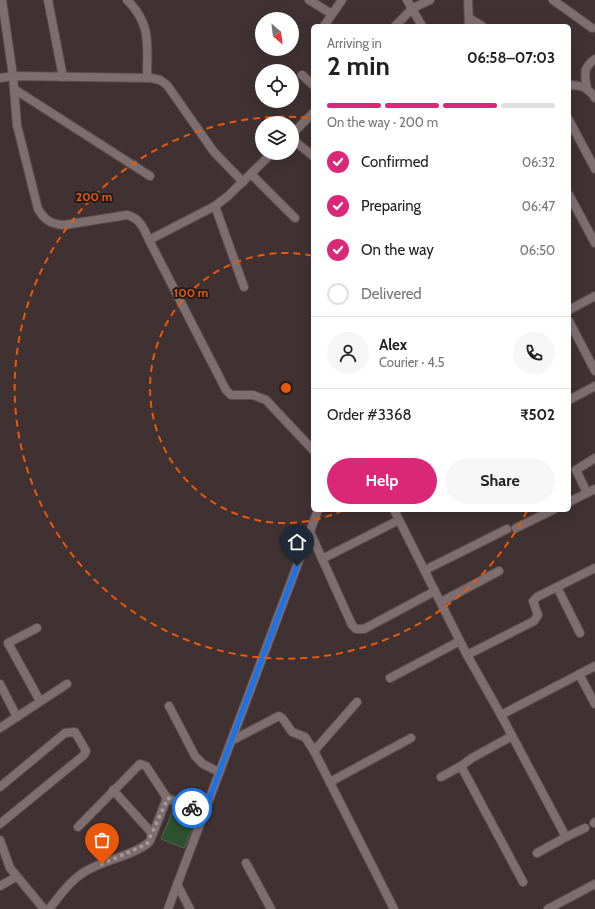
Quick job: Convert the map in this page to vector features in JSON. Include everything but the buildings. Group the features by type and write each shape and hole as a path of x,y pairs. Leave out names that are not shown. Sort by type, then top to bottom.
{"street":[{"path":"2,0 13,76 19,132 38,209 45,220 54,225 64,226 127,215 134,216 149,240 226,390 231,395 253,395 266,400 311,448"},
{"path":"48,0 63,77"},
{"path":"128,0 138,10 145,25 147,78"},
{"path":"309,0 332,14"},
{"path":"325,24 342,0"},
{"path":"407,0 421,24"},
{"path":"397,24 413,8 430,0"},
{"path":"468,0 469,22"},
{"path":"553,0 592,28"},
{"path":"587,89 584,71 587,66 595,60"},
{"path":"302,75 311,83"},
{"path":"0,78 13,76 147,78 160,80 167,85 214,152 243,182"},
{"path":"571,85 578,85 587,89 595,98"},
{"path":"14,89 150,176"},
{"path":"299,127 311,115"},
{"path":"571,124 595,169"},
{"path":"299,145 311,154"},
{"path":"149,240 214,206 243,182 265,160"},
{"path":"251,174 295,218"},
{"path":"571,199 595,243"},
{"path":"214,206 244,287"},
{"path":"571,309 595,296"},
{"path":"571,325 595,372"},
{"path":"571,399 595,386"},
{"path":"587,493 576,470 595,458"},
{"path":"571,501 595,490"},
{"path":"168,909 317,512"},
{"path":"395,512 467,655 566,837"},
{"path":"516,528 549,512"},
{"path":"322,559 399,520"},
{"path":"425,570 507,529"},
{"path":"310,532 352,624 359,630 436,591"},
{"path":"467,655 534,621 538,615 533,601 595,568"},
{"path":"441,602 499,571"},
{"path":"557,587 580,633"},
{"path":"36,628 8,643 40,702"},
{"path":"390,678 460,641"},
{"path":"501,715 595,666"},
{"path":"579,674 595,704"},
{"path":"0,684 17,717"},
{"path":"0,728 67,684"},
{"path":"314,751 357,702"},
{"path":"169,706 195,756 203,764 219,772"},
{"path":"231,741 279,716 292,732 305,737 314,751 394,909"},
{"path":"0,787 65,733 75,732 85,746 86,751 84,755 0,824"},
{"path":"442,777 472,758 512,736"},
{"path":"330,782 411,738"},
{"path":"78,827 136,766 140,764 143,764 168,798 204,813"},
{"path":"461,766 523,882"},
{"path":"113,790 150,831 152,836"},
{"path":"50,909 66,887 80,874 147,844 152,836 168,798"},
{"path":"537,853 585,828"},
{"path":"0,840 7,862 16,877 44,909"},
{"path":"246,863 271,909"},
{"path":"0,886 16,877"},
{"path":"177,884 190,909"},
{"path":"548,909 595,884"}],"way so far":[{"path":"102,864 147,844 168,798 192,808"}],"route":[{"path":"192,808 204,813 297,566"}]}
